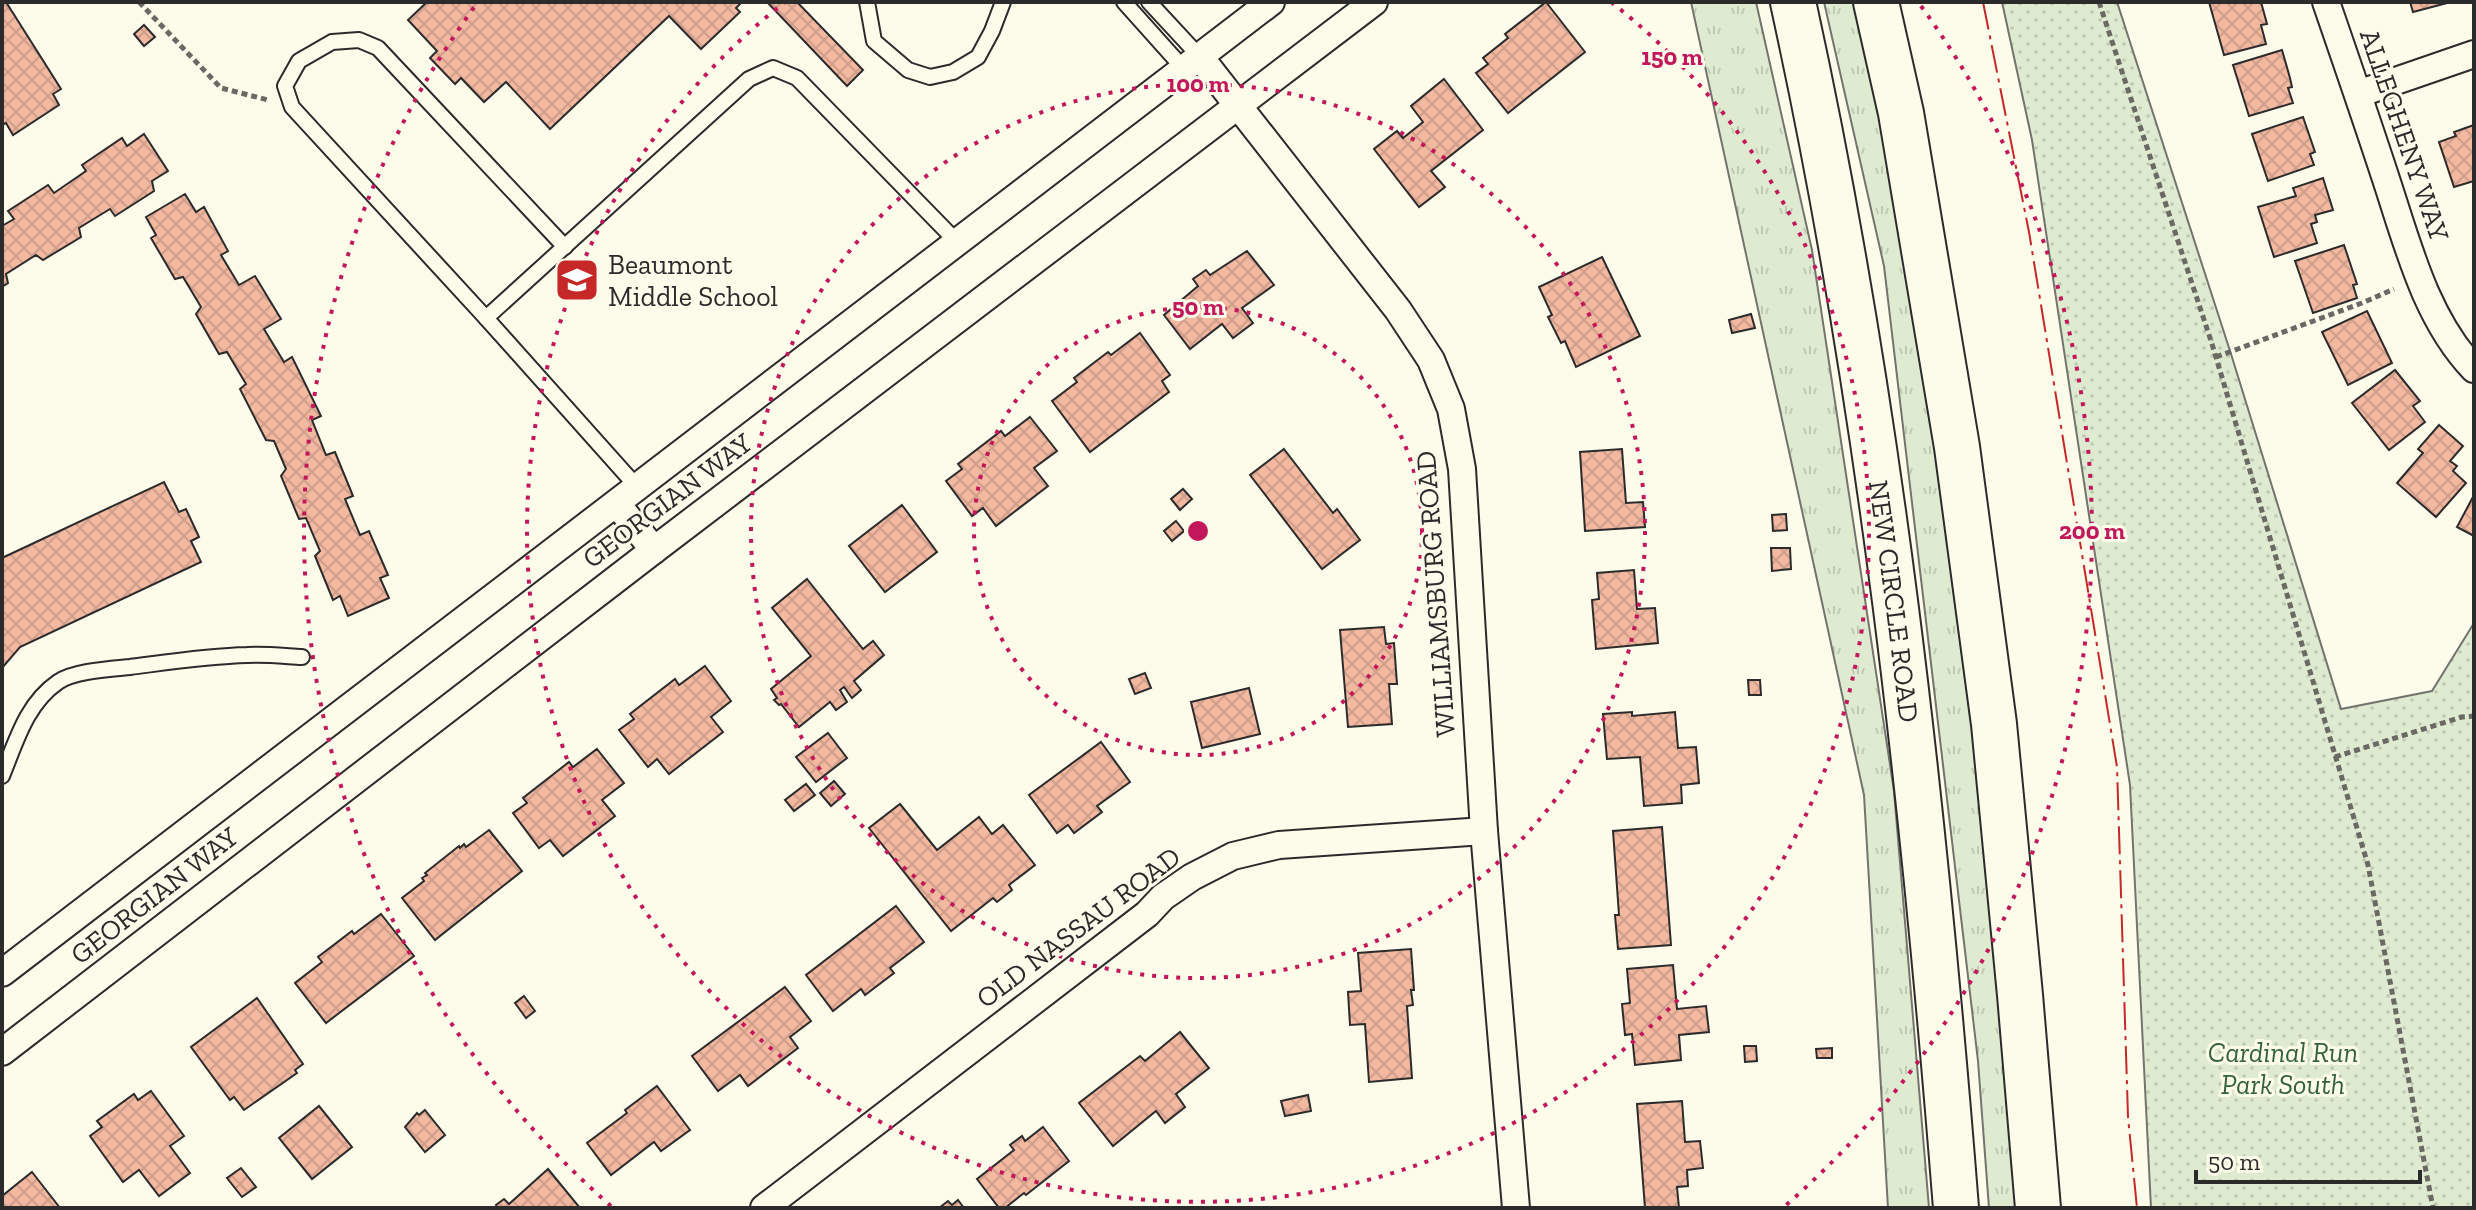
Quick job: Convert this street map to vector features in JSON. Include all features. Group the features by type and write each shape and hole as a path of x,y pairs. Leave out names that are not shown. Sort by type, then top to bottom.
{"highway":[{"name":"NEW CIRCLE ROAD","path":"1793,2 1837,222 1878,474 1911,724 1938,976 1956,1208"},
{"path":"1876,2 1901,113 1961,478 1995,739 2038,1208"}],"street":[{"name":"GEORGIAN WAY","path":"2,973 1271,2"},
{"name":"GEORGIAN WAY","path":"2,1052 1374,2"},
{"name":"ALLEGHENY WAY","path":"2326,2 2417,272 2442,326 2461,356 2474,369"},
{"path":"2358,94 2474,54"},
{"name":"WILLIAMSBURG ROAD","path":"1192,63 1238,104 1398,310 1431,360 1451,409 1462,469 1484,831 1516,1208"},
{"path":"617,504 654,550"},
{"name":"OLD NASSAU ROAD","path":"764,1208 1192,877 1233,856 1279,845 1484,831"}],"lane":[{"path":"867,2 874,41 908,70 930,77 953,72 978,57 1003,2"},
{"path":"1124,2 1192,63"},
{"path":"1149,2 1192,63"},
{"path":"565,247 378,48 359,40 332,42 299,61 285,86 292,107 638,488"},
{"path":"486,318 749,79 773,68 797,78 958,243"},
{"path":"2,776 32,708 58,682 69,677 207,658 247,655 302,657"}],"path":[{"path":"139,2 221,88 292,107"},
{"path":"2099,2 2216,357 2368,865 2433,1208"},
{"path":"2216,357 2395,288"},
{"path":"2335,757 2462,717 2474,716"}],"green space":[{"path":"1691,2 1756,2 1812,250 1894,791 1929,1208 1888,1208 1864,795"},
{"path":"1824,2 1856,2 1910,262 1990,866 2021,1208 1989,1208 1978,1061 1884,266"},
{"name":"Cardinal Run Park South","path":"2002,2 2117,2 2341,709 2432,691 2474,623 2474,1208 2151,1208 2130,785 2032,140"}],"building":[{"path":"2,2 6,2 61,89 53,94 59,105 13,135 6,123 2,125"},
{"path":"427,2 742,2 736,8 740,12 701,49 669,16 550,129 506,82 484,102 461,78 455,84 430,58 437,51 408,20"},
{"path":"767,2 797,2 863,70 847,86"},
{"path":"1546,2 1585,52 1508,113 1476,73 1488,64 1483,58 1508,38 1505,34"},
{"path":"2209,2 2261,2 2267,24 2261,25 2266,44 2224,55"},
{"path":"2410,2 2451,2 2413,12"},
{"path":"144,25 155,37 144,46 134,34"},
{"path":"2282,50 2293,103 2249,116 2233,65"},
{"path":"1444,79 1483,130 1431,171 1445,187 1419,207 1374,149 1397,131 1403,138 1423,122 1411,106"},
{"path":"2303,117 2315,152 2310,154 2314,165 2268,181 2252,134"},
{"path":"2474,125 2474,181 2454,187 2439,142 2456,136 2454,132"},
{"path":"144,134 168,171 152,181 154,191 115,216 110,209 79,228 81,237 43,260 36,255 6,274 8,283 2,287 2,226 14,219 8,211 48,185 54,193 86,171 82,165 122,138 127,146"},
{"path":"2323,178 2333,210 2315,215 2317,222 2311,224 2317,243 2274,257 2258,207 2296,196 2293,188"},
{"path":"185,194 196,212 204,207 228,251 221,255 239,285 255,276 281,319 264,329 284,362 292,357 321,416 312,420 326,455 335,452 353,496 345,499 360,535 369,531 388,575 380,578 389,598 348,616 340,596 333,600 315,556 320,551 306,518 299,519 281,476 286,469 274,441 266,440 240,389 246,384 227,352 219,354 196,314 201,307 183,277 175,279 151,238 156,235 146,217"},
{"path":"2344,245 2357,284 2353,285 2357,298 2313,313 2295,261"},
{"path":"1247,251 1274,285 1242,308 1253,323 1233,338 1222,324 1190,349 1164,315 1198,286 1193,279 1206,270 1210,275"},
{"path":"1602,257 1640,336 1576,367 1565,341 1561,343 1548,317 1552,315 1539,287"},
{"path":"2367,311 2392,363 2348,385 2322,332"},
{"path":"1751,314 1755,328 1732,333 1729,320"},
{"path":"1140,333 1170,375 1162,381 1169,392 1090,452 1052,401 1077,382 1074,378"},
{"path":"2395,370 2420,401 2413,406 2425,422 2389,450 2352,403"},
{"path":"1030,417 1057,451 1034,468 1048,486 996,526 983,508 972,516 946,481 962,469 958,464 1001,431 1005,436"},
{"path":"2439,425 2463,446 2450,461 2457,466 2453,471 2466,483 2436,517 2397,483 2423,453 2418,449"},
{"path":"1284,449 1333,513 1337,509 1360,540 1322,569 1250,475"},
{"path":"1622,449 1626,503 1643,502 1645,527 1585,531 1580,452"},
{"path":"164,482 179,512 186,509 199,537 191,541 201,562 20,647 2,668 2,558"},
{"path":"1183,489 1192,499 1180,510 1171,499"},
{"path":"2474,495 2474,536 2457,527"},
{"path":"902,505 937,552 885,592 849,546"},
{"path":"1786,514 1787,530 1773,531 1772,515"},
{"path":"1176,521 1184,531 1172,541 1164,531"},
{"path":"1771,548 1790,548 1791,569 1772,571"},
{"path":"1634,570 1637,609 1655,608 1658,643 1596,649 1592,600 1599,599 1597,573"},
{"path":"807,579 863,649 873,641 884,655 854,681 861,690 852,698 844,687 840,690 847,702 836,710 830,702 799,727 781,704 774,700 777,698 771,689 811,656 772,608"},
{"path":"1384,627 1386,644 1394,643 1397,684 1389,684 1392,724 1348,727 1340,630"},
{"path":"705,666 731,701 711,717 723,732 669,774 657,759 648,767 619,730 634,719 630,714 675,679 679,685"},
{"path":"1145,673 1151,688 1135,694 1129,679"},
{"path":"1748,680 1760,680 1761,695 1749,695"},
{"path":"1249,688 1260,734 1202,748 1191,702"},
{"path":"1632,712 1632,716 1675,712 1678,748 1696,747 1699,783 1681,785 1682,803 1644,806 1640,757 1607,759 1603,714"},
{"path":"828,733 847,758 816,782 796,757"},
{"path":"1101,742 1130,782 1097,806 1102,812 1074,833 1068,825 1057,833 1029,795"},
{"path":"597,749 624,783 602,800 615,816 563,856 550,840 539,848 513,813 527,803 523,798 569,762 573,767"},
{"path":"834,781 845,794 831,806 820,793"},
{"path":"806,784 815,795 794,811 785,800"},
{"path":"900,804 937,850 979,817 992,834 1003,825 1035,865 1009,885 1012,890 997,902 993,898 951,931 869,828"},
{"path":"1662,827 1671,945 1618,949 1615,915 1619,915 1613,831"},
{"path":"489,830 522,871 435,940 402,898 424,881 425,873 459,846 464,844 466,847"},
{"path":"896,906 924,942 890,968 894,973 865,995 861,989 833,1011 806,975"},
{"path":"381,914 414,956 326,1023 295,983 322,962 318,957"},
{"path":"1411,949 1413,1005 1407,1006 1412,1078 1369,1082 1365,1024 1350,1025 1348,992 1361,991 1358,953"},
{"path":"1673,965 1677,1009 1706,1006 1709,1032 1679,1035 1681,1060 1635,1065 1632,1034 1625,1035 1622,1004 1630,1003 1627,969"},
{"path":"785,987 811,1021 790,1037 798,1048 748,1086 740,1075 718,1091 692,1056"},
{"path":"524,996 535,1011 526,1018 515,1003"},
{"path":"257,998 303,1064 295,1070 297,1073 244,1110 234,1097 230,1100 191,1047"},
{"path":"1180,1032 1209,1068 1176,1094 1185,1107 1165,1123 1156,1111 1113,1146 1079,1103 1140,1056 1145,1061"},
{"path":"1744,1046 1756,1046 1757,1061 1745,1062"},
{"path":"1832,1048 1832,1058 1817,1058 1816,1049"},
{"path":"657,1086 690,1130 661,1151 654,1142 611,1175 587,1143"},
{"path":"151,1091 184,1136 170,1146 190,1173 159,1196 139,1170 123,1182 90,1136 102,1127 97,1121 134,1094 138,1100"},
{"path":"1308,1095 1311,1111 1285,1116 1281,1101"},
{"path":"1682,1101 1685,1142 1700,1141 1703,1168 1687,1170 1688,1186 1677,1187 1679,1208 1645,1208 1637,1104"},
{"path":"319,1106 352,1147 312,1179 279,1138"},
{"path":"425,1110 445,1135 425,1152 405,1127 417,1113 419,1115"},
{"path":"1043,1127 1069,1161 1026,1195 1024,1193 1005,1208 999,1208 977,1179 1014,1150 1010,1145 1022,1136 1025,1141"},
{"path":"241,1168 256,1187 242,1197 227,1178"},
{"path":"548,1169 580,1208 498,1208 496,1205 504,1199 509,1204"},
{"path":"32,1172 60,1208 2,1208 2,1196"},
{"path":"958,1200 964,1208 939,1208 948,1201 952,1205"}],"power":[{"path":"1983,2 2029,232 2117,767 2128,1117 2137,1208"}],"place":[{"name":"Beaumont Middle School","path":"577,280"}]}
